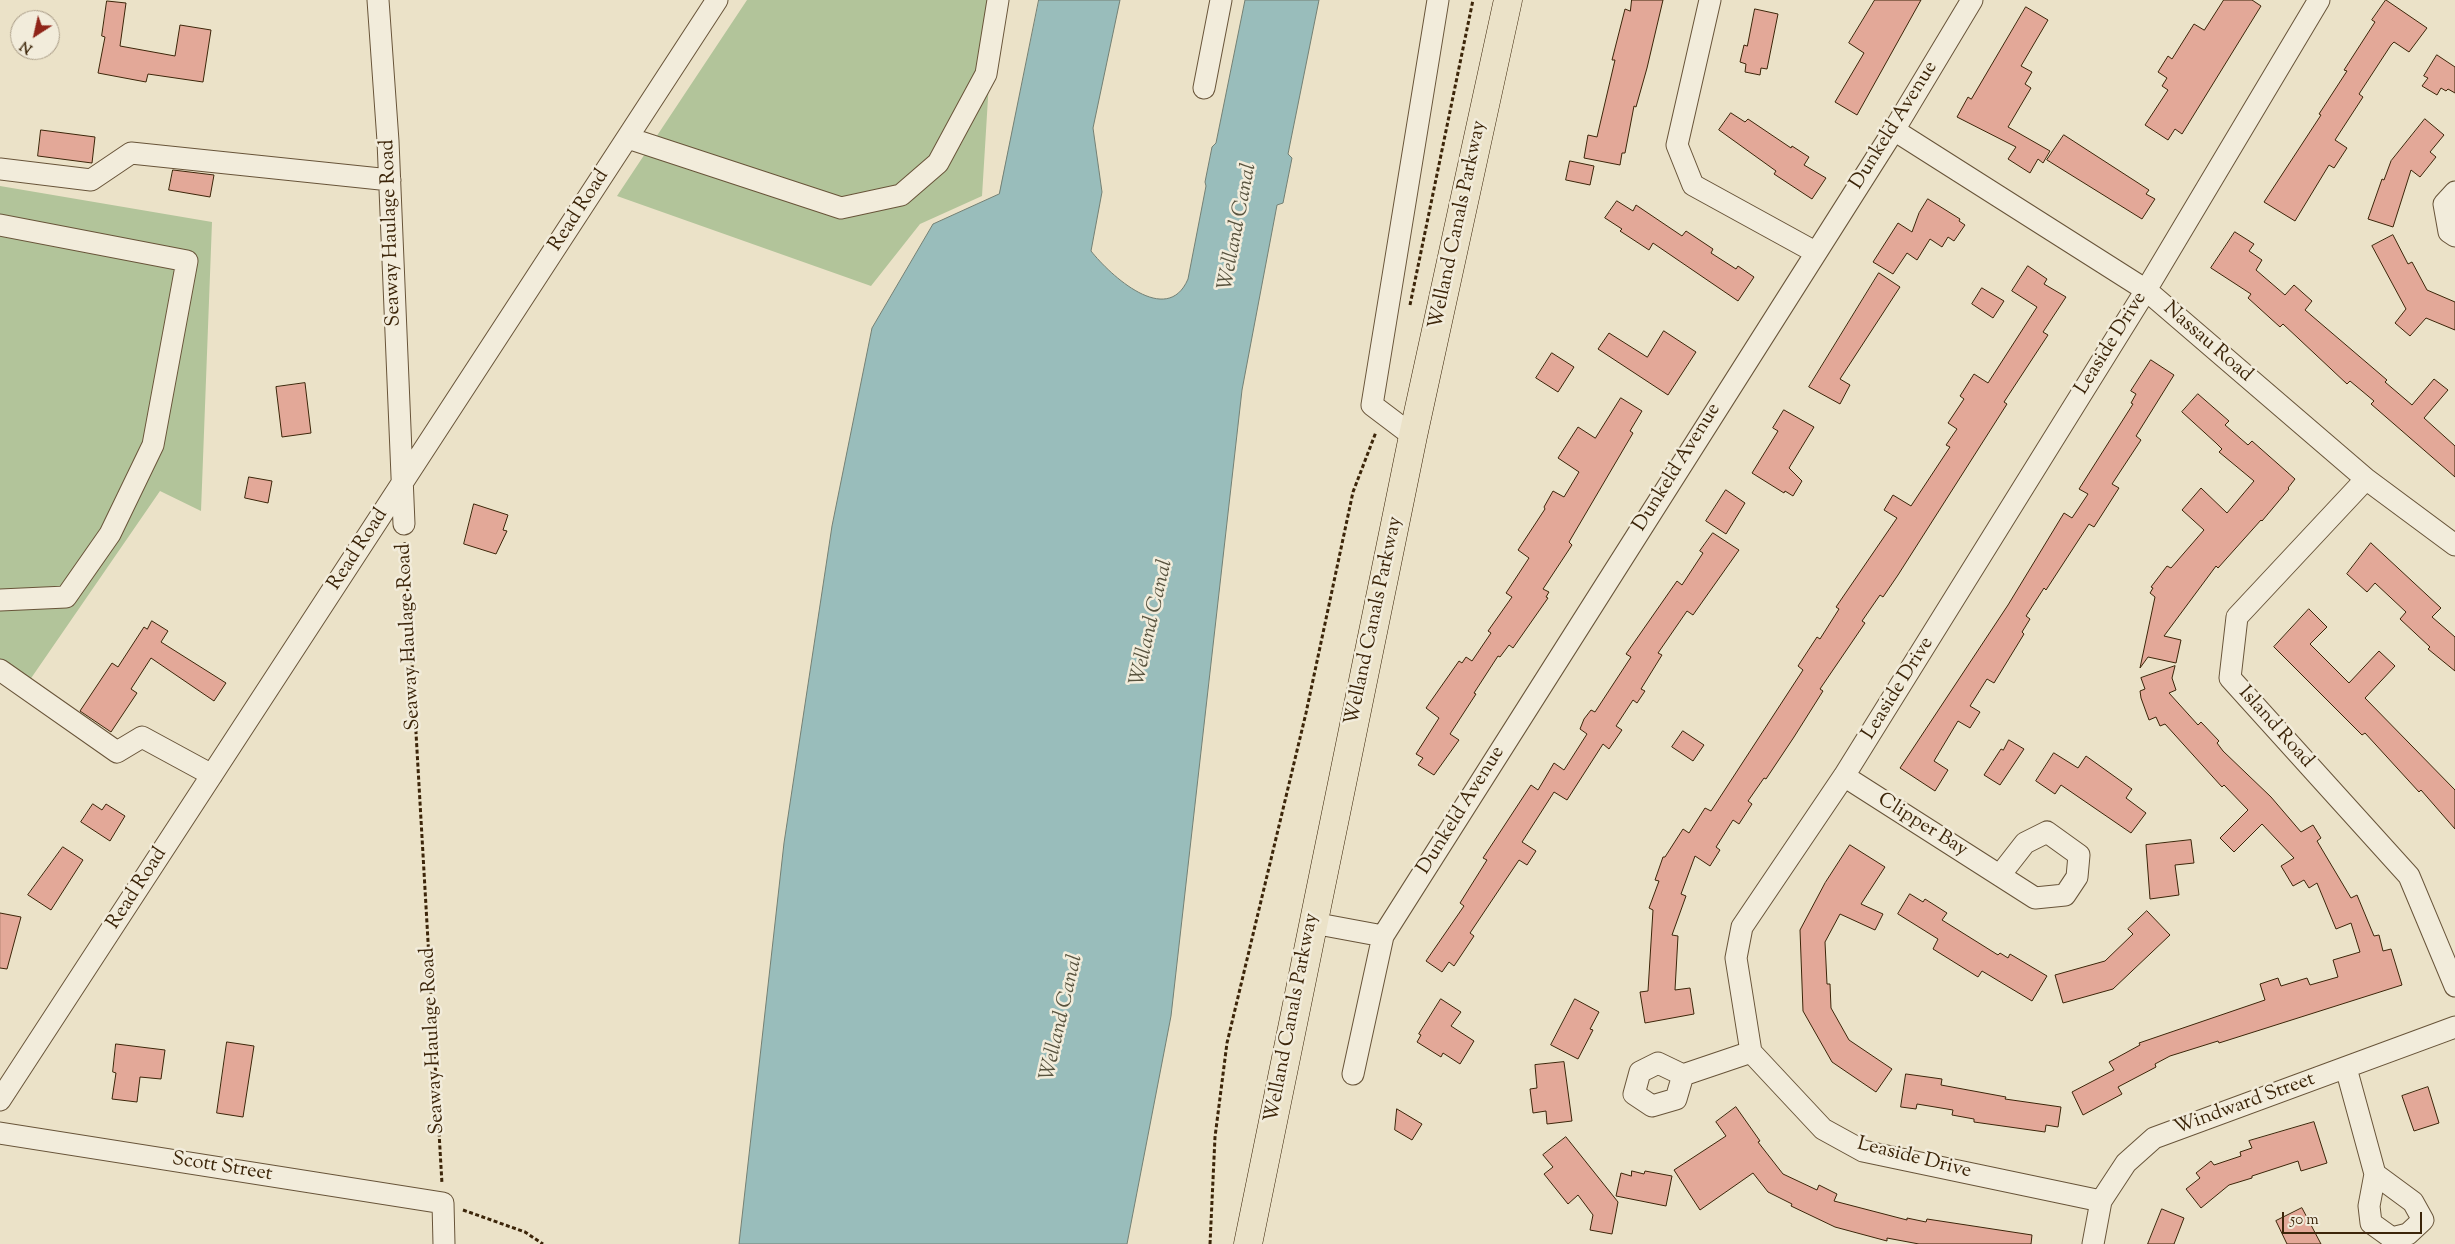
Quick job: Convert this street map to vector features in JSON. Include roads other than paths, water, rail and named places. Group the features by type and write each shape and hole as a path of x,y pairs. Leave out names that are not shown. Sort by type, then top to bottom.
{"main road":[{"name":"Welland Canals Parkway","path":"1248,1244 1413,436 1508,0"}],"street":[{"name":"Seaway Haulage Road","path":"378,0 390,180 404,524"},
{"name":"Read Road","path":"0,1100 718,0"},
{"path":"628,138 841,208 901,195 938,164 986,74 998,0"},
{"path":"1204,88 1221,0"},
{"path":"1413,436 1372,405 1438,0"},
{"path":"1710,0 1677,145 1693,185 1814,252"},
{"name":"Dunkeld Avenue","path":"1352,1074 1383,936 1814,252 1894,130 1972,0"},
{"name":"Leaside Drive","path":"2101,1201 1863,1151 1823,1129 1751,1052 1736,958 1742,927 1844,776 2146,290 2320,0"},
{"name":"Nassau Road","path":"1894,130 2146,290 2366,479 2455,545"},
{"path":"0,170 91,180 131,152 390,180"},
{"path":"2455,192 2444,204 2448,232 2455,236"},
{"path":"0,225 187,261 153,444 110,534 66,597 0,600"},
{"name":"Island Road","path":"2366,479 2236,617 2230,678 2409,876 2455,986"},
{"path":"0,670 117,752 142,737 212,775"},
{"name":"Clipper Bay","path":"1844,776 2000,876"},
{"path":"1313,922 1383,936"},
{"name":"Windward Street","path":"2093,1244 2101,1201 2126,1163 2154,1138 2455,1027"},
{"path":"1683,1075 1751,1052"},
{"path":"2346,1068 2375,1174"},
{"name":"Scott Street","path":"0,1133 443,1203 444,1244"}],"water":[{"name":"Welland Canal","path":"1039,0 1120,0 1093,128 1102,192 1091,251 1111,272 1139,292 1153,298 1167,299 1179,293 1188,279 1212,147 1216,143 1245,0 1319,0 1288,154 1292,158 1283,203 1277,205 1242,390 1171,1016 1127,1244 739,1244 784,843 832,526 872,328 933,224 999,194"}]}
